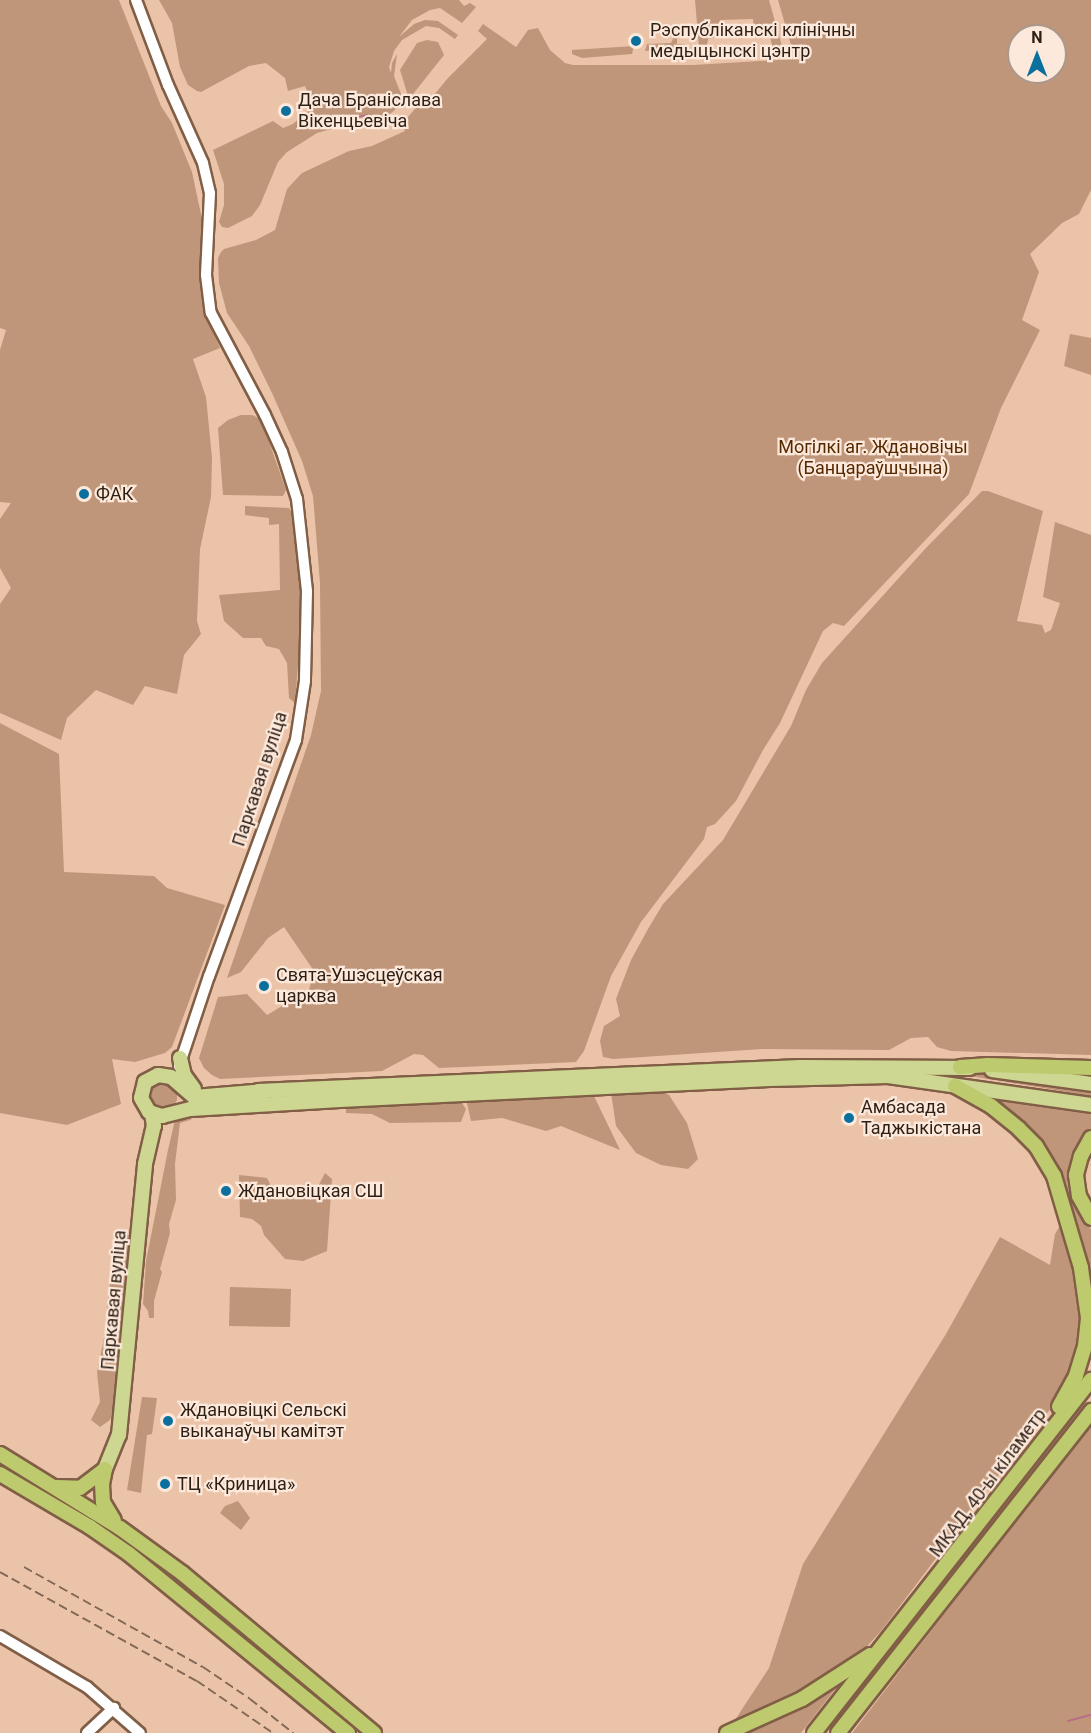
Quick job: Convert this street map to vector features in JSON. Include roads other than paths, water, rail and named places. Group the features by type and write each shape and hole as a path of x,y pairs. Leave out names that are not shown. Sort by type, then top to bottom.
{"highway":[{"path":"957,1066 1091,1068"},
{"path":"955,1086 992,1106 1036,1146 1053,1176 1081,1268 1087,1302 1085,1346 1073,1383 1054,1414 1046,1436"},
{"path":"1091,1138 1081,1156 1076,1176 1079,1196 1091,1218"},
{"name":"МКАД, 40-ы кіламетр","path":"887,1642 1091,1380"},
{"name":"МКАД, 40-ы кіламетр","path":"838,1733 1091,1411"},
{"path":"0,1454 120,1528 182,1573 374,1733"},
{"path":"56,1487 80,1488 105,1469"},
{"path":"105,1469 102,1484 103,1502 105,1509 120,1528"},
{"path":"0,1474 129,1554 348,1733"},
{"path":"727,1733 802,1699 852,1668 887,1642"},
{"path":"814,1733 887,1642"},
{"path":"314,1706 336,1733"}],"main road":[{"path":"180,1058 188,1083 208,1093 788,1068 889,1066 957,1066 1091,1084"},
{"path":"955,1086 951,1075 957,1066"},
{"path":"266,1091 194,1096 164,1075 152,1077 142,1088 143,1104 163,1114 340,1100 769,1079 888,1076 1091,1105"},
{"path":"163,1114 179,1105 181,1086"},
{"name":"Паркавая вуліца","path":"105,1469 119,1435 145,1164 153,1133 163,1114"}],"street":[{"name":"Паркавая вуліца","path":"136,0 168,85 204,163 210,193 206,275 211,313 282,452 297,499 307,591 305,681 299,722 287,767 180,1058 181,1086"},
{"name":"Паркавая вуліца","path":"164,1075 180,1058"},
{"path":"0,1636 87,1687 114,1708 140,1733"},
{"path":"87,1733 114,1708"}],"waterway":[{"path":"368,115 369,121 342,126 341,120 368,115"},
{"path":"1068,1721 1091,1715"}],"railway":[{"path":"24,1567 203,1667 250,1699 293,1733"},
{"path":"0,1572 197,1681 273,1733"}],"place":[{"name":"Рэспубліканскі клінічны медыцынскі цэнтр","path":"636,41"},
{"name":"Дача Браніслава Вікенцьевіча","path":"286,111"},
{"name":"ФАК","path":"84,494"},
{"name":"Свята-Ушэсцеўская царква","path":"264,986"},
{"name":"Амбасада Таджыкістана","path":"849,1118"},
{"name":"Ждановіцкая СШ","path":"226,1191"},
{"name":"Ждановіцкі Сельскі выканаўчы камітэт","path":"168,1421"},
{"name":"ТЦ «Криница»","path":"165,1484"}],"park label":[{"name":"Могілкі аг. Ждановічы (Банцараўшчына)","path":"873,458"}]}
